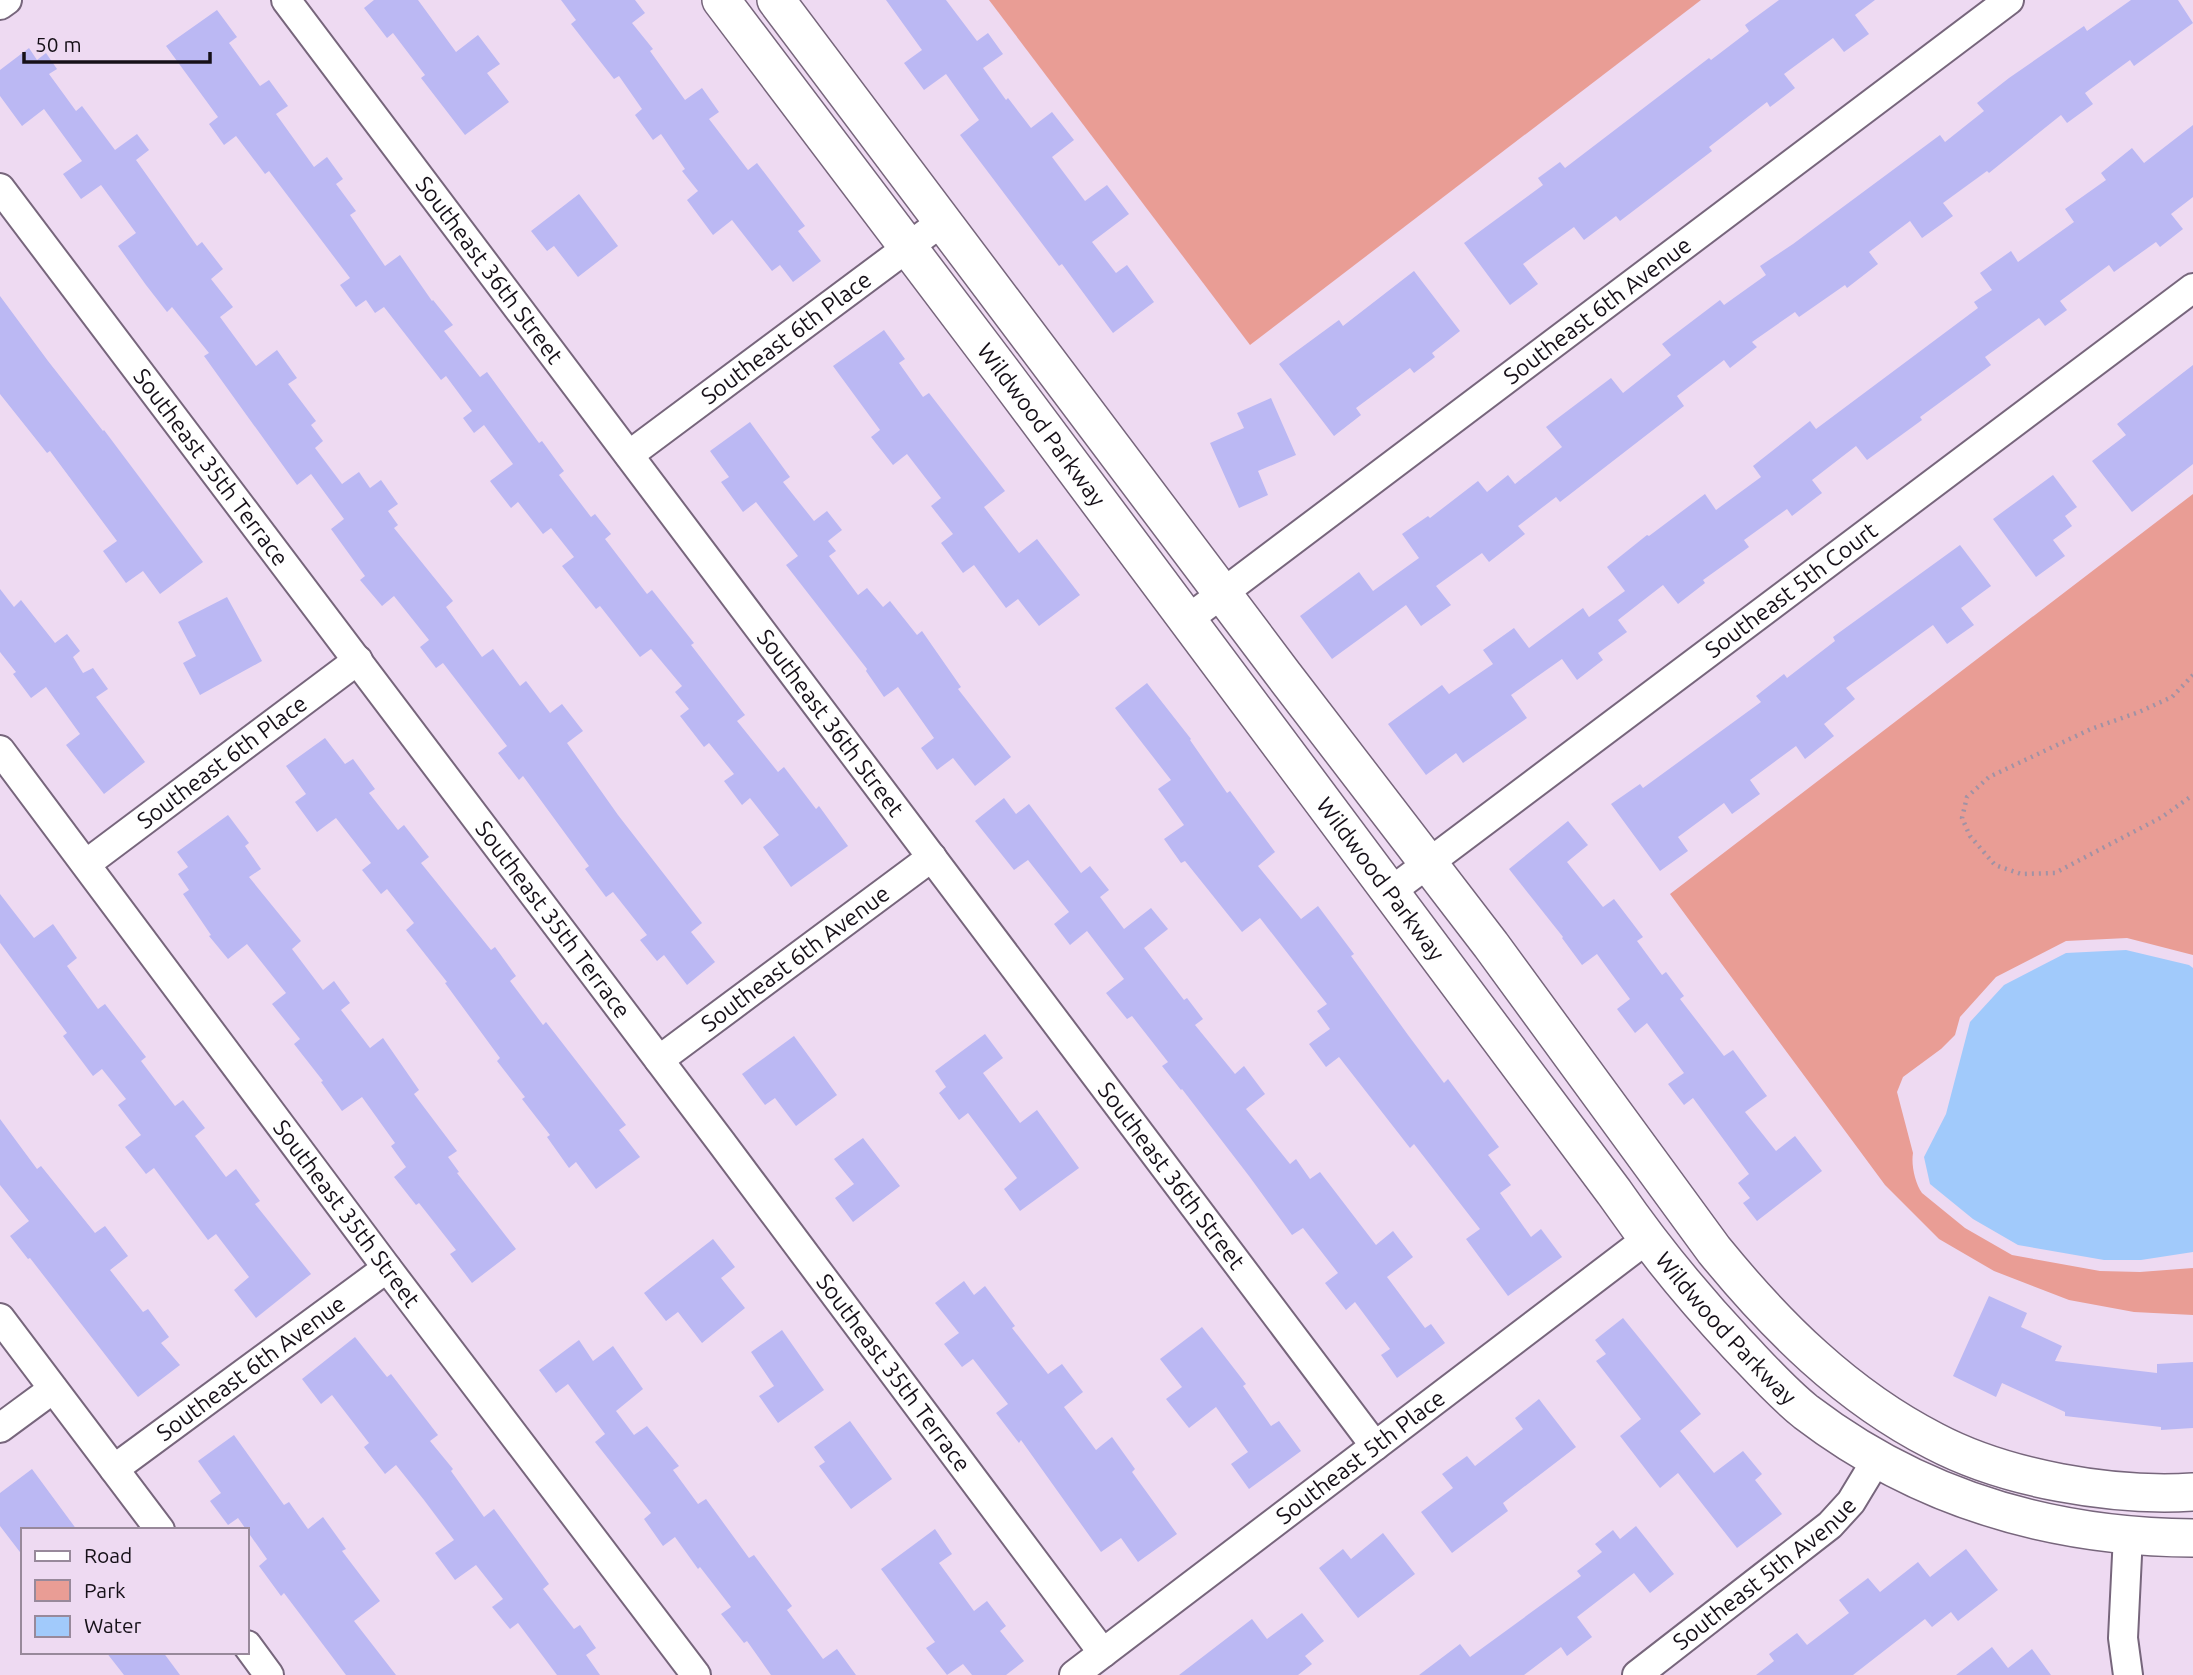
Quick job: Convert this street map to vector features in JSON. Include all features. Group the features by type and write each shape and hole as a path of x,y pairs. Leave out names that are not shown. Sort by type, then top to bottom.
{"street":[{"path":"0,5 7,0"},
{"name":"Southeast 36th Street","path":"286,0 1375,1446"},
{"name":"Wildwood Parkway","path":"721,0 1187,620 1647,1239 1701,1306 1769,1379 1804,1410 1877,1459 1924,1483 1986,1508 2068,1527 2128,1535 2193,1538"},
{"name":"Wildwood Parkway","path":"776,0 1499,955 1714,1250 1750,1295 1833,1374 1879,1408 1934,1441 2008,1470 2059,1482 2111,1490 2193,1492"},
{"name":"Southeast 6th Avenue","path":"1187,620 2009,0"},
{"name":"Southeast 35th Terrace","path":"0,188 957,1455 1103,1653"},
{"name":"Southeast 6th Place","path":"629,455 943,221"},
{"name":"Southeast 5th Court","path":"1390,892 2193,288"},
{"name":"Southeast 6th Place","path":"86,864 358,660"},
{"name":"Southeast 35th Street","path":"0,750 387,1268 696,1675"},
{"name":"Southeast 6th Avenue","path":"659,1060 932,857"},
{"name":"Southeast 5th Place","path":"1074,1675 1647,1239"},
{"name":"Southeast 6th Avenue","path":"114,1468 387,1268"},
{"path":"0,1318 159,1528"},
{"path":"0,1428 54,1389"},
{"name":"Southeast 5th Avenue","path":"1637,1675 1830,1525 1851,1502 1877,1459"},
{"path":"2128,1535 2123,1638 2128,1675"},
{"path":"248,1646 269,1675"}],"path":[{"path":"2193,675 2172,697 2140,712 2091,729 1989,777 1967,797 1962,818 1970,836 1995,865 2021,874 2055,873 2162,817 2193,795"}],"green space":[{"path":"989,0 1701,0 1250,345"},
{"path":"2193,494 2193,955 2127,938 2066,941 1996,977 1960,1017 1955,1035 1903,1077 1897,1092 1913,1153 1914,1174 1922,1193 1965,1228 2012,1255 2100,1271 2140,1272 2193,1268 2193,1315 2134,1312 2069,1300 1994,1271 1939,1239 1885,1185 1670,894"}],"water":[{"path":"2126,950 2193,968 2193,1252 2141,1260 2104,1260 2018,1245 1973,1219 1930,1184 1924,1157 1946,1114 1970,1022 2004,985 2066,953"}],"building":[{"path":"374,0 418,0 456,52 478,35 500,64 487,73 509,102 465,135 421,78 425,75 393,33 387,38 364,8"},
{"path":"561,0 635,0 645,13 632,23 653,49 650,51 685,100 702,88 719,112 709,119 748,170 757,163 805,226 798,231 821,261 793,282 780,265 772,271 732,220 713,235 687,200 698,191 682,171 685,169 661,134 653,140 635,115 642,109 619,76 614,79 571,24 576,20"},
{"path":"886,0 946,0 977,41 988,33 1003,54 983,68 1006,100 1008,98 1031,128 1052,112 1074,140 1052,157 1085,201 1107,185 1129,214 1092,242 1116,273 1127,265 1154,302 1113,333 960,135 979,120 946,74 924,90 904,63 922,50"},
{"path":"1779,0 1875,0 1855,15 1869,34 1844,52 1833,38 1784,74 1795,88 1770,107 1767,102 1709,147 1712,151 1620,221 1616,216 1584,240 1574,227 1523,264 1538,284 1510,305 1464,243 1543,185 1538,178 1560,162 1565,168 1709,58 1711,60 1749,31 1745,25"},
{"path":"2131,0 2178,0 2193,23 2134,66 2130,60 2085,93 2093,104 2067,123 2061,115 1989,173 1987,171 1943,203 1953,216 1922,238 1910,221 1869,252 1878,264 1847,288 1845,285 1799,317 1795,312 1752,342 1757,347 1730,368 1724,360 1677,396 1684,406 1560,502 1556,497 1518,526 1525,534 1489,562 1482,553 1436,586 1451,605 1421,626 1406,605 1332,659 1300,616 1359,572 1373,591 1419,558 1402,534 1428,516 1430,518 1478,481 1487,492 1508,475 1515,484 1562,447 1546,427 1611,378 1623,393 1671,355 1662,344 1720,300 1724,305 1766,275 1760,266 1940,135 1945,142 1984,111 1977,103 2009,78 2084,26 2087,31"},
{"path":"217,10 237,37 229,43 260,86 269,80 288,106 276,114 314,167 327,157 343,179 336,184 356,211 350,215 385,266 400,255 432,301 453,325 444,331 480,377 487,372 539,443 542,441 564,471 559,475 591,517 595,514 611,534 605,539 647,594 652,590 694,643 691,645 745,715 737,721 778,772 784,767 816,809 819,806 848,846 791,887 763,847 779,835 750,798 742,805 724,781 734,774 709,743 704,747 680,716 689,709 675,692 682,686 651,649 640,657 600,606 596,609 562,566 574,557 551,528 543,534 518,502 511,508 490,481 513,464 484,425 474,433 463,418 472,411 446,376 441,380 384,307 375,313 366,300 356,307 340,285 350,278 269,171 265,174 236,136 224,145 209,124 218,117 166,46"},
{"path":"29,48 37,60 46,53 57,69 49,74 76,111 82,106 115,150 137,134 149,150 136,160 197,246 202,242 223,269 211,279 233,307 220,317 256,366 277,350 297,378 288,384 316,421 311,425 323,441 315,448 342,484 359,472 370,488 381,480 398,504 388,511 398,525 394,528 453,601 446,607 482,657 493,649 520,686 526,681 550,713 562,704 583,731 567,743 618,815 702,923 691,932 715,962 687,985 664,955 657,961 640,940 647,935 613,892 606,897 585,869 589,866 523,776 519,780 498,753 507,746 443,663 436,668 420,647 429,640 394,596 382,606 360,580 365,576 331,529 344,519 311,474 297,485 204,356 209,353 172,307 167,312 146,285 118,246 136,233 101,185 81,199 63,174 82,161 44,109 22,126 0,96 0,70"},
{"path":"2193,125 2193,197 2171,214 2183,229 2160,247 2156,242 2114,272 2109,265 2060,301 2067,310 2045,326 2039,318 1985,357 1991,365 1867,460 1856,446 1812,480 1822,493 1792,516 1787,509 1744,540 1749,547 1703,580 1705,583 1678,604 1663,585 1618,620 1627,632 1598,653 1603,660 1577,680 1562,659 1511,695 1527,718 1463,763 1456,753 1426,775 1388,724 1442,685 1449,694 1493,664 1483,650 1514,628 1529,648 1583,608 1589,617 1625,591 1607,567 1705,494 1716,510 1761,477 1753,466 1810,421 1816,429 1978,308 1974,302 1992,290 1980,273 2011,251 2018,262 2074,222 2065,209 2106,180 2101,173 2132,148 2144,163"},
{"path":"579,194 618,246 578,277 554,246 547,251 531,231"},
{"path":"1414,271 1460,331 1432,353 1435,357 1414,373 1410,368 1356,408 1361,415 1334,436 1279,364 1339,320 1343,326"},
{"path":"0,296 203,562 160,594 143,571 126,583 103,551 117,541 50,451 47,453 0,394"},
{"path":"884,330 905,359 899,363 923,397 929,393 1005,491 984,507 1019,553 1037,539 1080,595 1039,626 1018,599 1006,608 974,565 963,573 941,543 953,534 931,506 941,498 907,454 893,465 871,437 880,430 833,366"},
{"path":"2193,365 2193,464 2132,512 2092,461 2126,435 2117,424"},
{"path":"1271,398 1296,455 1258,471 1268,495 1239,508 1210,443 1244,428 1237,413"},
{"path":"750,422 790,477 783,482 814,521 827,511 842,530 828,541 836,551 829,556 858,595 867,588 883,607 890,601 917,635 922,631 961,687 958,689 1011,757 975,786 953,758 937,770 921,748 934,738 898,687 884,697 867,669 786,565 798,556 756,502 743,512 721,482 729,477 710,451"},
{"path":"2053,475 2077,507 2065,516 2072,526 2053,540 2065,556 2036,577 1993,519"},
{"path":"1960,545 1991,586 1961,608 1974,625 1947,644 1933,625 1846,688 1855,699 1824,724 1834,736 1805,759 1796,746 1750,780 1760,794 1732,814 1724,803 1678,837 1688,851 1660,871 1611,804 1640,784 1643,788 1761,702 1756,696 1784,674 1787,678 1835,641 1833,637"},
{"path":"0,589 14,607 21,600 55,643 67,634 80,651 73,657 83,673 93,668 108,689 96,697 145,762 104,794 66,745 80,734 46,687 31,698 0,652"},
{"path":"227,597 262,661 200,695 183,663 196,656 178,622"},
{"path":"1147,683 1191,739 1227,793 1230,791 1275,852 1258,866 1301,919 1318,906 1354,954 1351,956 1444,1083 1448,1079 1499,1147 1488,1155 1511,1185 1500,1193 1531,1237 1541,1229 1562,1257 1508,1296 1466,1239 1480,1229 1414,1144 1410,1148 1339,1057 1326,1067 1309,1044 1330,1029 1317,1011 1327,1004 1260,918 1242,932 1185,861 1181,863 1164,839 1184,825 1158,789 1171,780 1115,708"},
{"path":"325,738 345,764 353,759 375,789 369,793 398,830 404,825 429,857 421,863 491,950 495,947 516,976 510,981 543,1025 546,1022 626,1125 619,1130 640,1157 596,1189 576,1162 569,1168 547,1137 550,1135 522,1099 525,1097 497,1061 500,1058 445,983 447,982 406,930 414,923 387,889 381,894 362,870 371,863 336,818 317,832 295,802 306,794 286,766"},
{"path":"1004,798 1016,814 1029,804 1081,873 1090,866 1109,890 1100,897 1124,929 1151,908 1168,929 1144,948 1184,1000 1187,998 1203,1019 1195,1025 1235,1074 1244,1066 1265,1094 1246,1109 1290,1164 1296,1159 1310,1179 1320,1172 1376,1245 1393,1231 1413,1257 1387,1277 1425,1328 1431,1324 1445,1343 1397,1378 1381,1355 1390,1349 1355,1302 1346,1310 1325,1283 1338,1273 1303,1228 1292,1235 1162,1066 1168,1062 1132,1016 1127,1019 1106,993 1124,979 1087,931 1070,945 1054,924 1069,912 1028,860 1014,870 975,821"},
{"path":"228,815 249,843 245,846 261,869 249,877 301,941 292,949 323,990 334,981 350,1003 341,1010 370,1048 383,1038 419,1090 414,1094 457,1151 448,1157 459,1172 457,1173 516,1249 472,1283 450,1254 456,1250 419,1203 416,1205 394,1177 406,1167 391,1146 395,1143 362,1097 342,1111 294,1044 300,1039 272,1004 286,993 247,944 228,959 209,936 211,935 183,894 189,890 178,874 188,867 177,852"},
{"path":"1568,821 1588,845 1567,862 1603,907 1614,899 1643,937 1637,941 1662,975 1666,972 1684,996 1680,999 1724,1056 1733,1050 1767,1096 1745,1112 1776,1151 1795,1136 1822,1171 1757,1221 1743,1203 1750,1198 1738,1183 1749,1174 1693,1098 1684,1105 1668,1084 1684,1073 1647,1023 1635,1033 1617,1009 1630,999 1597,954 1582,965 1509,869"},
{"path":"0,894 34,938 53,924 77,958 67,966 98,1009 105,1004 146,1057 141,1061 175,1106 183,1100 205,1128 195,1136 226,1177 236,1169 260,1201 255,1204 311,1274 256,1318 234,1290 249,1277 216,1234 208,1240 154,1168 146,1174 125,1147 141,1135 118,1105 126,1099 102,1069 93,1076 63,1036 67,1033 0,943"},
{"path":"985,1034 1003,1058 983,1073 1020,1123 1037,1110 1079,1168 1020,1211 1004,1189 1017,1178 968,1113 959,1120 939,1093 946,1087 935,1071"},
{"path":"794,1036 837,1095 796,1126 775,1098 765,1105 742,1074"},
{"path":"0,1119 37,1169 41,1166 95,1233 105,1226 128,1256 110,1270 143,1312 148,1309 169,1337 161,1343 180,1365 138,1397 10,1236 29,1221 0,1185"},
{"path":"863,1138 900,1186 853,1222 835,1198 854,1184 834,1159"},
{"path":"713,1239 735,1267 721,1278 745,1308 702,1343 678,1312 666,1321 644,1293"},
{"path":"964,1281 974,1295 985,1286 1015,1326 1012,1328 1048,1374 1062,1364 1083,1392 1064,1407 1096,1450 1112,1437 1135,1469 1132,1472 1177,1534 1138,1562 1121,1538 1101,1552 1021,1440 1019,1443 996,1413 1008,1404 973,1359 962,1367 944,1344 959,1333 935,1303"},
{"path":"1989,1296 2027,1313 2021,1327 2062,1346 2055,1361 2157,1373 2157,1364 2193,1362 2193,1428 2161,1430 2161,1427 2065,1416 2065,1412 2002,1383 1996,1397 1953,1376"},
{"path":"1623,1318 1701,1414 1680,1431 1714,1473 1743,1451 1762,1474 1755,1480 1782,1514 1737,1548 1678,1473 1660,1488 1620,1436 1641,1419 1596,1361 1606,1354 1595,1340"},
{"path":"1202,1327 1246,1384 1243,1386 1271,1426 1279,1421 1301,1451 1249,1489 1231,1464 1248,1452 1216,1407 1189,1428 1166,1399 1182,1387 1160,1359"},
{"path":"782,1330 824,1390 778,1423 759,1396 774,1386 751,1352"},
{"path":"355,1337 387,1377 391,1374 438,1435 430,1441 453,1469 451,1471 484,1517 494,1509 549,1584 543,1589 574,1629 580,1625 596,1648 586,1655 600,1675 557,1675 518,1623 510,1629 492,1607 503,1599 476,1565 455,1580 435,1553 454,1540 424,1500 396,1465 385,1474 364,1447 369,1443 332,1395 321,1404 302,1379"},
{"path":"579,1340 593,1361 613,1346 643,1389 616,1411 634,1435 647,1426 679,1466 673,1470 698,1504 706,1499 749,1558 754,1555 792,1606 787,1610 823,1659 837,1649 856,1675 771,1675 747,1641 744,1643 721,1614 731,1607 675,1537 663,1546 644,1519 651,1513 595,1442 605,1434 568,1384 556,1393 539,1370"},
{"path":"1539,1399 1576,1447 1503,1503 1508,1511 1452,1553 1421,1512 1453,1488 1442,1474 1467,1456 1475,1466 1523,1429 1515,1418"},
{"path":"850,1421 892,1479 851,1509 819,1466 825,1462 814,1447"},
{"path":"234,1435 284,1505 289,1502 308,1529 323,1517 346,1549 342,1551 380,1601 354,1621 396,1675 346,1675 284,1593 281,1596 259,1566 267,1559 248,1532 248,1528 238,1518 228,1525 210,1501 221,1493 198,1461"},
{"path":"32,1469 76,1528 21,1528 21,1553 0,1526 0,1493"},
{"path":"1636,1526 1674,1574 1650,1593 1634,1573 1577,1617 1592,1637 1567,1656 1561,1647 1524,1675 1419,1675 1460,1644 1470,1657 1581,1576 1577,1571 1602,1552 1595,1544 1613,1530 1620,1539"},
{"path":"935,1529 952,1554 939,1563 974,1611 987,1601 1006,1626 1000,1631 1024,1661 1006,1675 972,1675 963,1664 947,1675 926,1648 935,1642 881,1569"},
{"path":"1383,1533 1415,1574 1358,1618 1319,1568 1343,1549 1351,1559"},
{"path":"1966,1549 1998,1590 1958,1621 1951,1612 1932,1627 1925,1619 1853,1675 1756,1675 1774,1661 1769,1654 1797,1633 1807,1645 1849,1613 1839,1600 1868,1578 1880,1592 1918,1562 1930,1577"},
{"path":"1302,1613 1324,1641 1305,1656 1312,1664 1298,1675 1179,1675 1252,1619 1267,1639"},
{"path":"1992,1647 2008,1668 2032,1649 2051,1675 1956,1675"},
{"path":"108,1654 164,1654 180,1675 124,1675"}]}
